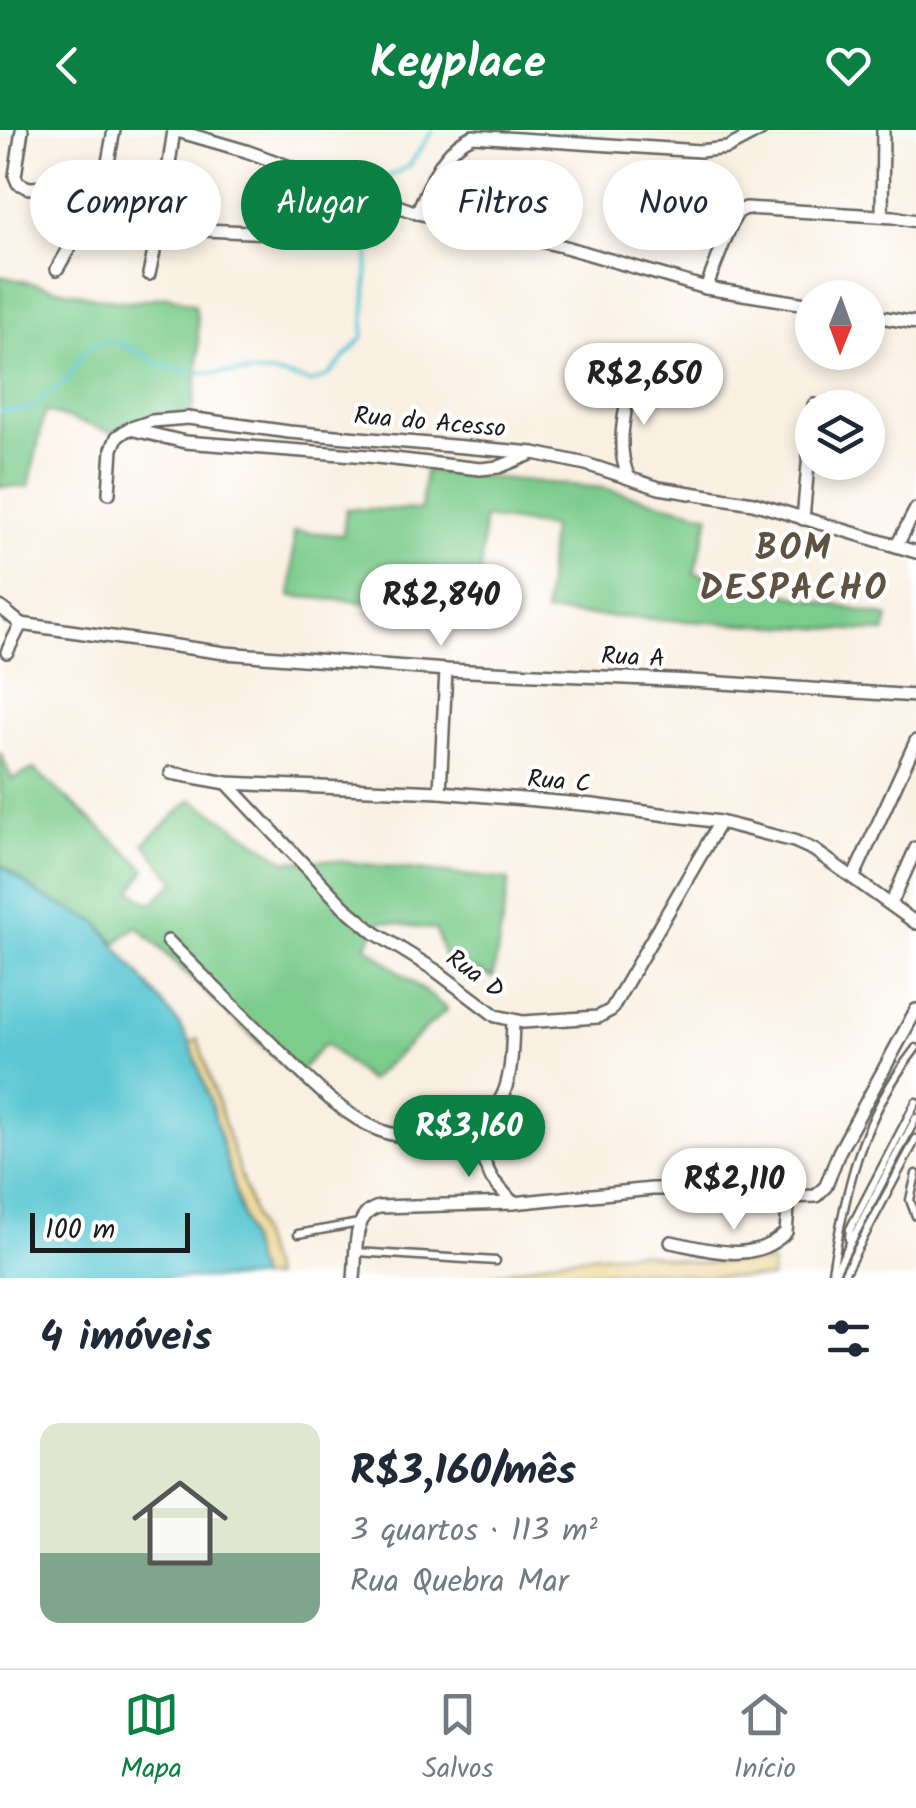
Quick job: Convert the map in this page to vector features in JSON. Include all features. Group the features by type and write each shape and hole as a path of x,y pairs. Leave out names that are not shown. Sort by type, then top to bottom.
{"street":[{"path":"22,130 16,180 30,188"},
{"path":"109,160 114,130"},
{"path":"170,160 174,130 270,160"},
{"path":"418,213 445,158 474,136 700,151 727,148 760,130"},
{"path":"884,130 888,216"},
{"path":"402,208 706,288 795,302"},
{"path":"706,288 732,222 742,210 888,216 916,222"},
{"path":"888,216 916,212"},
{"path":"57,270 69,250"},
{"path":"149,274 154,250"},
{"path":"885,317 916,323"},
{"path":"629,478 622,446 630,383"},
{"name":"Rua do Acesso","path":"110,493 114,440 128,429 152,421 188,418 290,432 534,453 586,464 672,491 753,503 916,552"},
{"path":"128,429 185,442 487,469 534,453"},
{"path":"355,455 356,436"},
{"path":"804,519 807,480"},
{"path":"897,545 916,509"},
{"path":"0,607 21,624 6,652"},
{"name":"Rua A","path":"21,624 225,652 446,670 916,696"},
{"path":"440,792 446,670"},
{"path":"854,876 916,741"},
{"name":"Rua C","path":"171,773 227,783 440,792 643,810 720,822 794,841 854,876 916,923"},
{"name":"Rua D","path":"227,783 344,907 375,934 435,970 496,1016 513,1022 598,1017 611,1010 720,822"},
{"path":"891,904 916,848"},
{"path":"168,941 319,1090 366,1124 394,1135 414,1137 468,1128 494,1110 506,1093 513,1022"},
{"path":"354,1278 360,1223 367,1210 379,1207 512,1203 652,1190 695,1189 789,1198 810,1197 823,1191 916,1010"},
{"path":"468,1128 492,1179 512,1203"},
{"path":"671,1242 724,1252 764,1249 786,1232 789,1198"}],"lane":[{"path":"832,1278 854,1160 886,1093 916,1048"},
{"path":"848,1247 850,1229 916,1102"},
{"path":"832,1278 916,1118"},
{"path":"842,1278 916,1139"},
{"path":"916,1174 910,1200 916,1216"},
{"path":"298,1234 360,1223"},
{"path":"357,1252 496,1260"}],"green space":[{"path":"0,276 98,298 132,302 168,296 195,305 198,358 192,412 148,417 111,432 45,411 29,486 0,487"},
{"path":"425,471 602,488 710,515 694,573 888,617 885,632 545,613 551,527 484,518 478,612 291,596 294,531 343,535 346,509 421,510"},
{"path":"0,752 12,779 34,769 146,869 132,891 151,904 176,882 144,843 192,799 286,861 327,860 509,880 493,978 444,957 436,930 381,921 366,946 447,1009 369,1081 325,1043 295,1077 137,926 116,943 97,922 40,895 1,865"}],"sand":[{"path":"198,1039 273,1278 259,1278 209,1097 190,1043"},
{"path":"638,1252 697,1263 772,1262 771,1278 649,1270 484,1278 557,1259"}],"water":[{"path":"0,864 40,895 97,922 179,1024 209,1097 259,1278 0,1278"}],"waterway":[{"path":"402,170 409,166 433,130"},
{"path":"0,411 31,409 66,380 84,352 102,342 129,347 173,369 276,375 311,383 329,375 363,337 369,250"}],"district":[{"name":"BOM DESPACHO","path":"794,567"}]}
